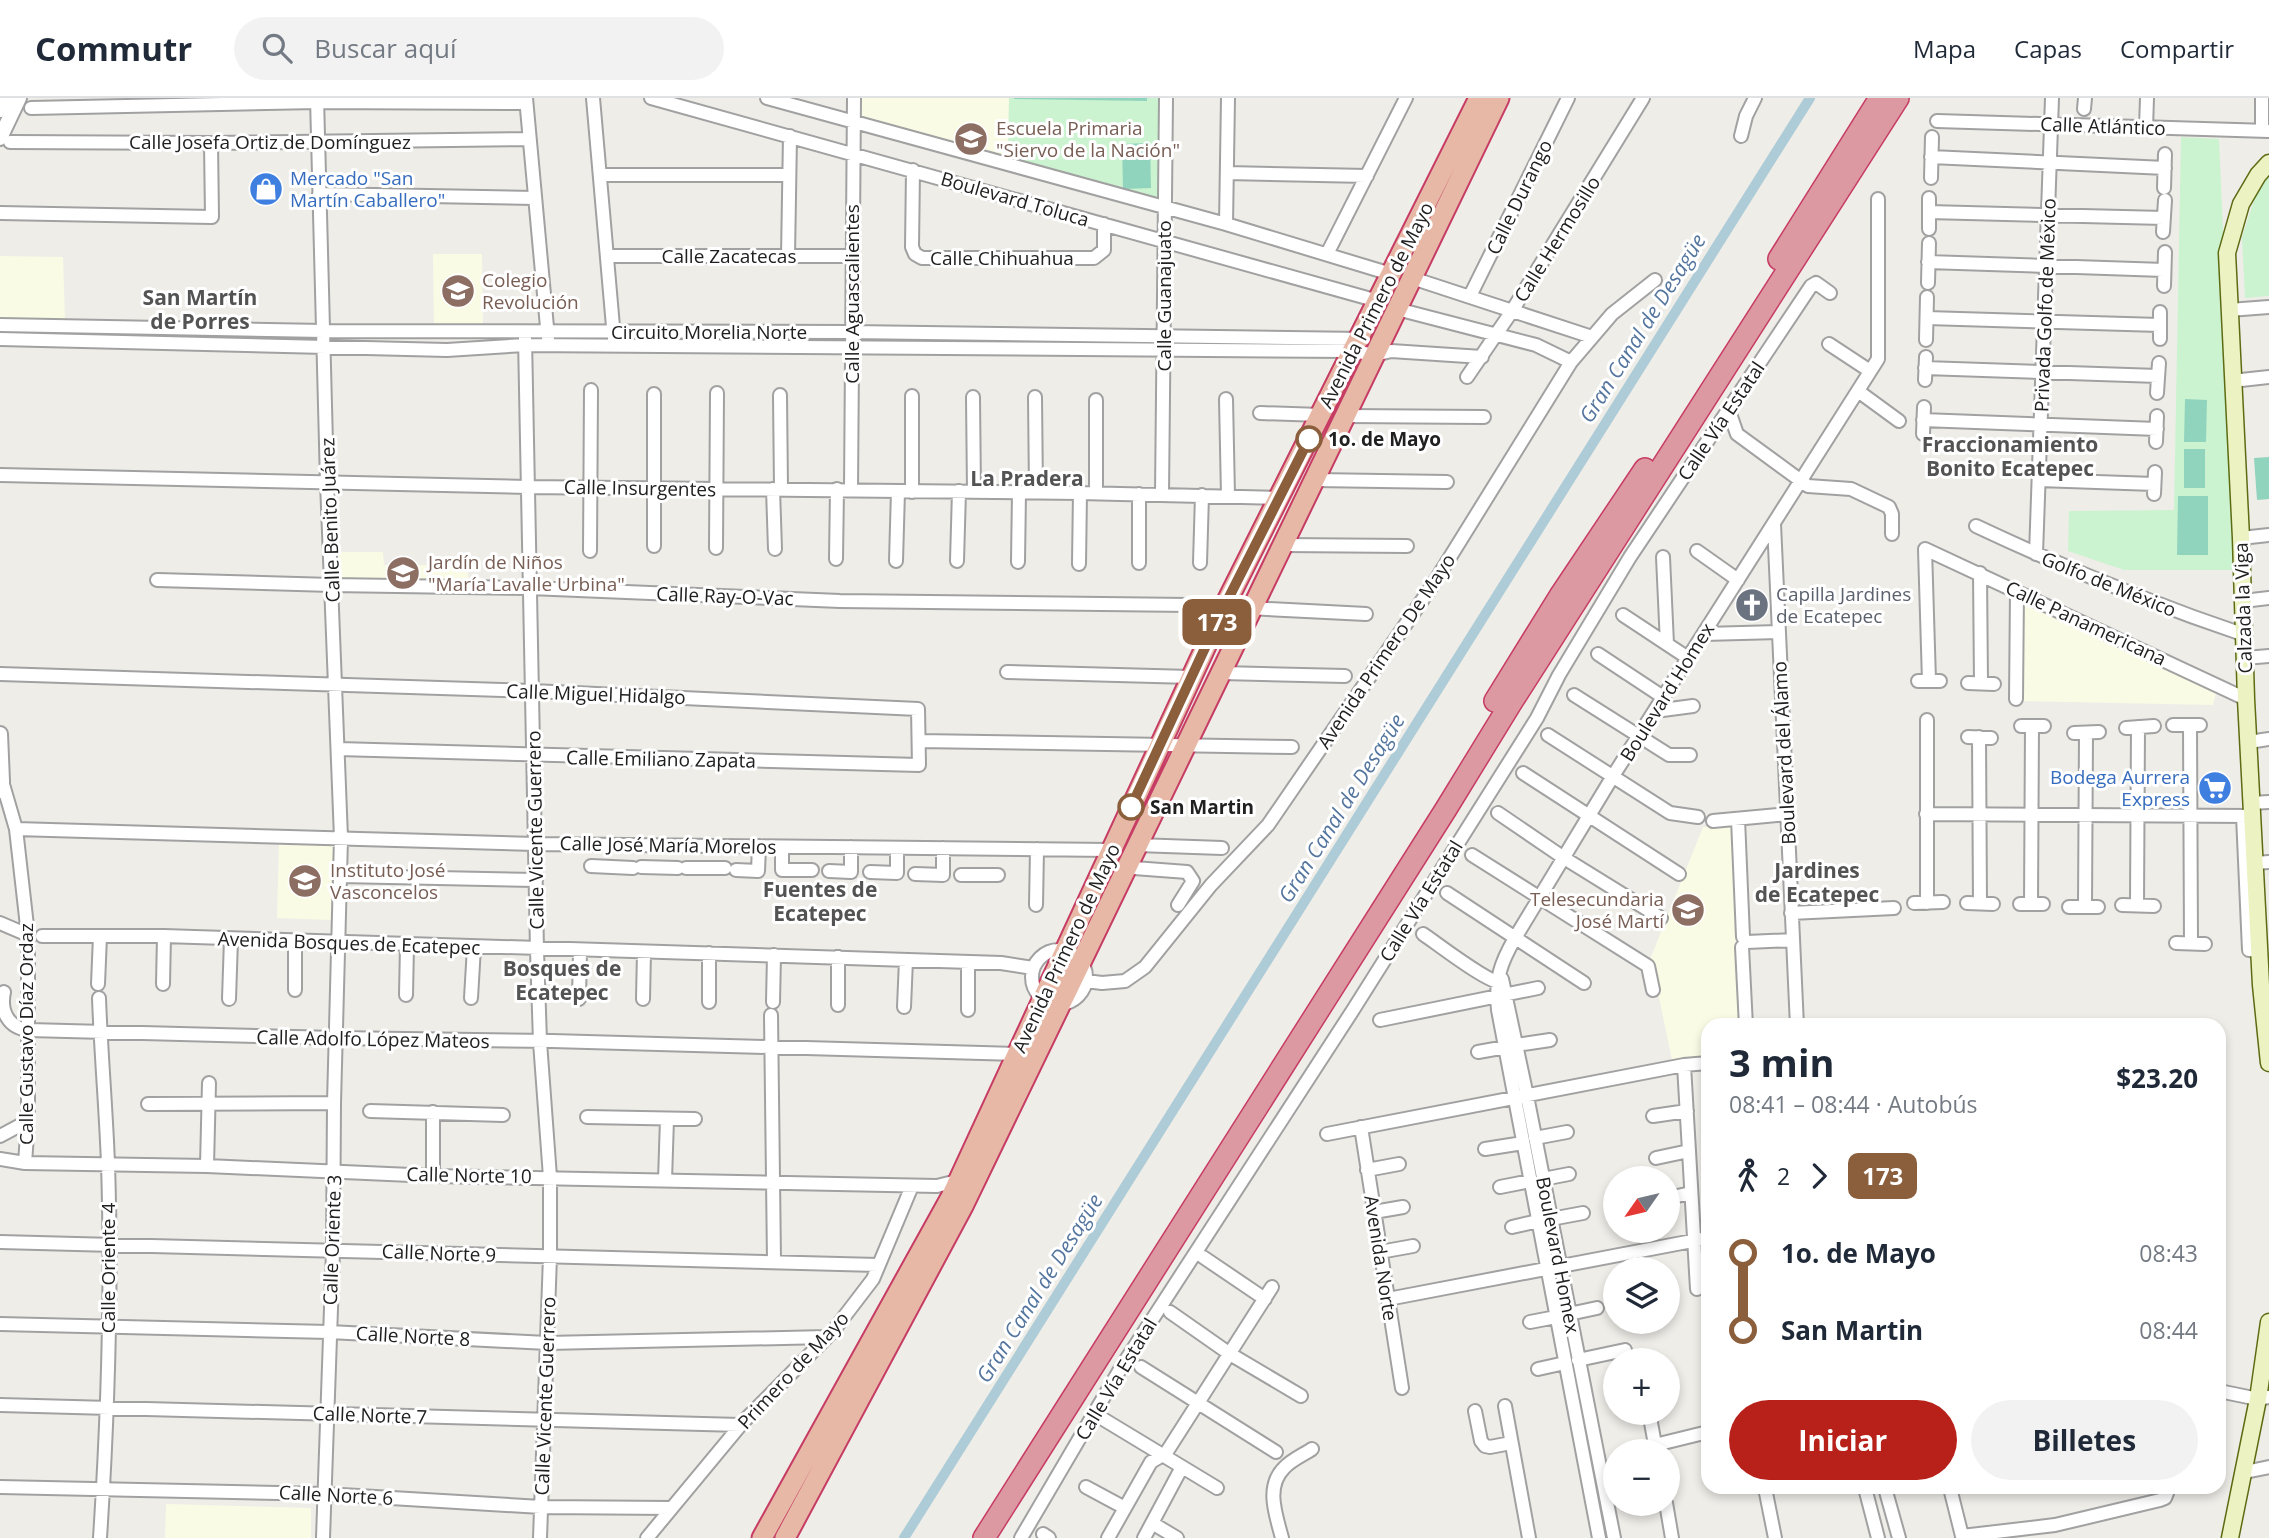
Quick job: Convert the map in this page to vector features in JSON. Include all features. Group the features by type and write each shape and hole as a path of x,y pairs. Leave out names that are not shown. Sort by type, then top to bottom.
{"highway":[{"name":"Avenida Primero de Mayo","path":"1073,955 1111,850 1224,607 1479,98"},
{"name":"Avenida Primero de Mayo","path":"1382,349 1397,309 1499,98"},
{"path":"968,1538 1249,1090 1434,802 1560,596 1654,456 1880,98"},
{"path":"984,1538 1446,809 1510,703 1898,98"},
{"name":"Avenida Primero De Mayo","path":"931,1249 1073,955 1127,865 1346,415 1382,349"},
{"name":"Avenida Primero de Mayo","path":"957,1191 1017,1054 1051,1001"},
{"path":"762,1538 931,1249"},
{"path":"785,1538 931,1249"}],"main road":[{"name":"Calzada la Viga","path":"2268,1053 2265,985 2260,951 2264,921 2262,863 2249,812 2245,635 2227,253 2241,204 2269,163"},
{"path":"2230,1538 2264,1398 2268,1332"}],"street":[{"path":"0,111 6,98"},
{"path":"5,140 19,98"},
{"path":"593,98 614,346"},
{"name":"Boulevard Toluca","path":"651,98 1378,301"},
{"name":"Boulevard Toluca","path":"766,98 790,101 1226,224 1391,274"},
{"name":"Calle Aguascalientes","path":"851,490 854,98"},
{"name":"Calle Guanajuato","path":"1162,495 1166,98"},
{"path":"1226,224 1228,98"},
{"path":"1327,254 1406,98"},
{"name":"Calle Durango","path":"1470,296 1568,98"},
{"name":"Calle Hermosillo","path":"1467,377 1512,311 1643,98"},
{"path":"1741,136 1746,116 1755,98"},
{"name":"Privada Golfo de México","path":"2036,554 2052,98"},
{"path":"2146,128 2147,98"},
{"path":"2262,98 2265,131"},
{"name":"Calle Benito Juárez","path":"317,100 327,482 341,838 338,942"},
{"path":"31,108 90,103 526,101 549,345"},
{"name":"Calle Atlántico","path":"1937,121 2265,131"},
{"path":"788,256 790,136"},
{"path":"1931,178 1932,137"},
{"name":"Calle Josefa Ortiz de Domínguez","path":"5,140 211,144 529,139"},
{"path":"0,213 212,217 211,144"},
{"path":"2163,232 2165,153"},
{"path":"1931,157 2165,168"},
{"name":"Calle Chihuahua","path":"914,170 912,247 915,254 922,258 1094,258 1104,250 1104,224"},
{"path":"1227,173 1367,176"},
{"path":"600,175 789,175"},
{"path":"319,194 535,198"},
{"path":"1929,198 1929,229"},
{"name":"Boulevard Homex","path":"1599,1538 1587,1443 1502,997 1502,961 1613,776 1878,359 1878,199"},
{"path":"1929,212 2164,218"},
{"path":"1926,340 1929,243"},
{"path":"2164,286 2165,252"},
{"name":"Calle Zacatecas","path":"607,256 852,256"},
{"path":"1928,262 2164,270"},
{"path":"1412,278 1592,337"},
{"name":"Avenida Primero De Mayo","path":"1086,981 1125,981 1145,967 1211,885 1268,825 1434,583 1571,362 1612,314 1655,280"},
{"name":"Calle Vía Estatal","path":"1021,1538 1122,1366 1353,1010 1537,718 1559,675 1630,557 1811,286 1820,285 1830,293"},
{"path":"2229,310 2269,307"},
{"path":"1397,309 1536,345 1571,362"},
{"path":"1927,318 2160,325"},
{"name":"Circuito Morelia Norte","path":"0,325 324,331 851,332 1164,342 1356,344 1382,349 1482,357"},
{"path":"23,326 24,340"},
{"name":"Calle Vicente Guerrero","path":"525,331 537,950 540,1042 550,1177 550,1256 540,1538"},
{"name":"Circuito Morelia Norte","path":"0,339 447,350 525,345 851,346 1164,342"},
{"path":"1829,344 1870,371"},
{"path":"2157,393 2159,363"},
{"path":"1925,368 2158,376"},
{"path":"2232,381 2269,377"},
{"path":"590,390 590,551"},
{"path":"1858,391 1899,421"},
{"path":"716,548 717,393"},
{"path":"654,394 654,546"},
{"path":"775,549 780,396"},
{"path":"896,561 905,491 912,396"},
{"path":"973,397 974,492"},
{"path":"1035,397 1036,492"},
{"path":"1226,399 1228,496"},
{"path":"1096,400 1096,493"},
{"path":"1728,411 1737,434 1808,486 1851,489 1889,507 1892,514 1892,534"},
{"path":"1260,413 1321,415"},
{"path":"1923,434 1924,413 2041,425 2157,429"},
{"path":"1346,415 1484,417"},
{"path":"1713,434 1737,434"},
{"name":"Calle Insurgentes","path":"0,475 527,487 1080,492 1280,498"},
{"path":"1315,480 1447,482"},
{"path":"2039,480 2154,483"},
{"path":"836,559 837,489"},
{"path":"957,561 959,491"},
{"path":"1018,492 1018,562"},
{"path":"1079,564 1080,492"},
{"path":"1139,494 1139,563"},
{"path":"1200,563 1202,495"},
{"name":"Boulevard del Álamo","path":"1774,523 1797,1018"},
{"name":"Golfo de México","path":"1976,526 2173,611 2245,635"},
{"path":"2241,538 2269,535"},
{"path":"1283,545 1407,546"},
{"name":"Calle Panamericana","path":"1929,681 1925,549 2246,699"},
{"path":"1698,551 1738,580"},
{"path":"1663,557 1667,644"},
{"path":"1980,573 1981,683"},
{"name":"Calle Ray-O-Vac","path":"157,580 530,588 840,601 1189,605 1366,614"},
{"path":"2016,699 2017,591"},
{"path":"2243,601 2269,598"},
{"path":"1622,615 1688,658"},
{"path":"1704,634 1779,632"},
{"path":"1598,654 1663,697"},
{"path":"2245,658 2269,656"},
{"path":"1007,672 1191,677"},
{"path":"1221,673 1345,676"},
{"name":"Calle Miguel Hidalgo","path":"0,674 532,691 918,709 919,741"},
{"path":"1574,695 1669,755 1690,755"},
{"path":"1655,711 1693,706"},
{"path":"1927,720 1926,814 1920,903 1943,902"},
{"path":"2173,725 2195,725 2190,816 2191,943"},
{"path":"2031,904 2033,726"},
{"path":"2137,905 2138,815 2132,728 2154,726"},
{"path":"2084,907 2086,732"},
{"path":"0,734 1,786"},
{"path":"1548,735 1670,813 1698,817"},
{"path":"1980,737 1973,903 1993,904"},
{"path":"2249,742 2269,739"},
{"path":"919,741 1292,747"},
{"name":"Calle Emiliano Zapata","path":"338,749 919,765 919,741"},
{"path":"1523,774 1679,874"},
{"name":"Calle Gustavo Díaz Ordaz","path":"1,786 16,829 28,935 28,1121 25,1163"},
{"path":"1926,814 2190,816 2249,812 2269,802"},
{"path":"2249,812 2249,950 2260,951"},
{"path":"1498,813 1661,919"},
{"path":"1713,821 1787,814"},
{"path":"1738,819 1746,1018"},
{"name":"Calle José María Morelos","path":"16,829 535,844 1111,850"},
{"path":"622,845 632,867"},
{"path":"668,845 677,868"},
{"path":"1137,845 1222,848"},
{"path":"714,846 725,869"},
{"path":"591,866 758,870 759,846"},
{"path":"782,847 782,870 812,870"},
{"path":"829,871 851,872 851,847"},
{"path":"870,873 897,873 897,848"},
{"path":"915,874 943,875 943,848"},
{"path":"973,849 967,875 998,875"},
{"path":"1036,905 1037,849"},
{"path":"1472,855 1648,966 1653,990"},
{"path":"1127,865 1134,868 1187,872 1193,881 1178,905"},
{"path":"340,876 536,880"},
{"path":"1447,893 1584,983"},
{"path":"2122,905 2154,906"},
{"path":"2069,907 2098,906"},
{"path":"1791,913 1894,908"},
{"path":"0,923 28,935"},
{"path":"1423,934 1500,979"},
{"name":"Avenida Bosques de Ecatepec","path":"42,936 164,936 537,950 774,954 1001,963 1033,968"},
{"path":"98,984 100,936"},
{"path":"163,984 164,936"},
{"path":"229,999 231,939"},
{"path":"1744,942 1793,940"},
{"path":"295,941 295,990"},
{"name":"Calle Oriente 3","path":"323,1538 333,1251 338,942"},
{"path":"2176,943 2205,944"},
{"path":"406,995 407,945"},
{"path":"471,998 474,947"},
{"path":"579,999 580,950"},
{"path":"1052,950 1073,955 1084,966 1086,981 1075,1000 1051,1001 1035,990 1033,968 1040,957 1052,950"},
{"path":"643,999 644,952"},
{"path":"709,953 709,1002"},
{"path":"773,1002 774,954"},
{"path":"838,957 838,1005"},
{"path":"904,1007 906,960"},
{"path":"968,962 968,1010"},
{"path":"1380,1020 1538,988"},
{"path":"29,994 2,992 3,1013 10,1023 20,1029 29,1030"},
{"name":"Calle Oriente 4","path":"99,998 108,1164 109,1243 100,1538"},
{"path":"771,1016 774,1261"},
{"name":"Calle Adolfo López Mateos","path":"29,1030 1017,1054"},
{"path":"1478,1052 1550,1040"},
{"path":"1326,1134 1701,1064"},
{"path":"1684,1065 1697,1289"},
{"path":"207,1166 209,1083"},
{"path":"148,1104 334,1103"},
{"path":"370,1111 503,1115"},
{"path":"1653,1116 1686,1111"},
{"path":"433,1112 433,1176"},
{"path":"587,1117 695,1119"},
{"path":"665,1180 667,1119"},
{"path":"0,1136 28,1121"},
{"name":"Avenida Norte","path":"1361,1127 1402,1388"},
{"path":"1485,1149 1567,1132"},
{"path":"1656,1158 1689,1151"},
{"name":"Calle Norte 10","path":"0,1160 25,1163 334,1170 433,1176 912,1186 957,1191"},
{"path":"1367,1170 1399,1164"},
{"path":"1500,1187 1569,1174"},
{"name":"Primero de Mayo","path":"647,1538 740,1425 827,1337 873,1279 912,1186"},
{"path":"1680,1195 1691,1193"},
{"path":"1374,1212 1403,1207"},
{"path":"1512,1227 1583,1213"},
{"path":"1388,1299 1701,1239"},
{"name":"Calle Norte 9","path":"0,1242 878,1265"},
{"path":"1380,1252 1413,1246"},
{"path":"1203,1257 1265,1299"},
{"path":"1108,1538 1151,1462 1167,1453 1272,1287"},
{"path":"1530,1322 1597,1308"},
{"path":"1170,1312 1230,1354 1301,1396"},
{"name":"Calle Norte 8","path":"0,1324 329,1332 547,1343 827,1337"},
{"path":"1538,1369 1603,1355"},
{"path":"1141,1367 1276,1452"},
{"path":"2226,1392 2264,1398"},
{"name":"Calle Norte 7","path":"0,1405 740,1425"},
{"path":"1505,1406 1529,1538"},
{"path":"1475,1411 1481,1441 1485,1446 1511,1443"},
{"path":"1103,1419 1217,1488"},
{"path":"1680,1440 1701,1434"},
{"name":"Boulevard Homex","path":"1587,1443 1614,1538"},
{"path":"1282,1538 1274,1505 1273,1483 1284,1467 1312,1449"},
{"path":"1144,1538 1182,1467"},
{"path":"2245,1472 2269,1467"},
{"name":"Calle Norte 6","path":"0,1486 325,1494 541,1507 672,1508"},
{"path":"1086,1487 1125,1508"},
{"path":"1766,1494 1775,1538"},
{"path":"1867,1494 1878,1538"},
{"path":"1887,1494 1899,1538"},
{"path":"1952,1494 1962,1536 2056,1532 2160,1500 2167,1494"},
{"path":"1668,1516 1672,1538"},
{"path":"1152,1522 1177,1538"}],"shaded area":[{"name":"Escuela Primaria \"Siervo de la Nación\"","path":"860,98 1009,98 1008,159 860,118"},
{"name":"Colegio Revolución","path":"433,254 482,254 483,328 434,329"},
{"path":"0,256 63,257 65,319 0,319"},
{"name":"Jardín de Niños \"María Lavalle Urbina\"","path":"338,552 383,552 384,565 468,565 468,582 338,582"},
{"path":"2022,601 2216,693 2213,705 2023,701"},
{"path":"1734,826 1742,1018 1701,1018 1701,1056 1672,1060 1654,973 1649,962 1703,827"},
{"name":"Instituto José Vasconcelos","path":"279,843 333,845 331,920 277,918"},
{"path":"166,1504 311,1508 311,1538 165,1538"}],"green space":[{"path":"1009,98 1158,98 1158,199 1008,159"},
{"path":"1147,98 1147,101 1014,99"},
{"path":"2181,137 2219,139 2238,570 2124,570 2068,551 2069,511 2174,510"},
{"path":"1150,143 1151,188 1123,189 1122,144"},
{"path":"2269,172 2269,296 2245,298 2242,237 2260,182"},
{"path":"2185,399 2207,400 2206,442 2184,442"},
{"path":"2184,449 2205,449 2205,488 2184,488"},
{"path":"2269,457 2269,499 2257,500 2254,458"},
{"path":"2178,496 2208,496 2208,555 2177,555"}],"waterway":[{"name":"Gran Canal de Desagüe","path":"904,1538 1810,98"}],"bus line":[{"name":"173","path":"1131,807 1224,607 1309,439"}],"place":[{"name":"Escuela Primaria \"Siervo de la Nación\"","path":"971,139"},
{"name":"Mercado \"San Martín Caballero\"","path":"266,189"},
{"name":"Colegio Revolución","path":"458,291"},
{"name":"1o. de Mayo","path":"1309,439"},
{"name":"Jardín de Niños \"María Lavalle Urbina\"","path":"403,573"},
{"name":"Capilla Jardines de Ecatepec","path":"1752,605"},
{"name":"Bodega Aurrera Express","path":"2215,788"},
{"name":"San Martin","path":"1131,807"},
{"name":"Instituto José Vasconcelos","path":"305,881"},
{"name":"Telesecundaria José Martí","path":"1688,910"}],"district":[{"name":"San Martín de Porres","path":"200,309"},
{"name":"Fraccionamiento Bonito Ecatepec","path":"2010,456"},
{"name":"La Pradera","path":"1027,478"},
{"name":"Jardines de Ecatepec","path":"1817,882"},
{"name":"Fuentes de Ecatepec","path":"820,901"},
{"name":"Bosques de Ecatepec","path":"562,980"}]}
